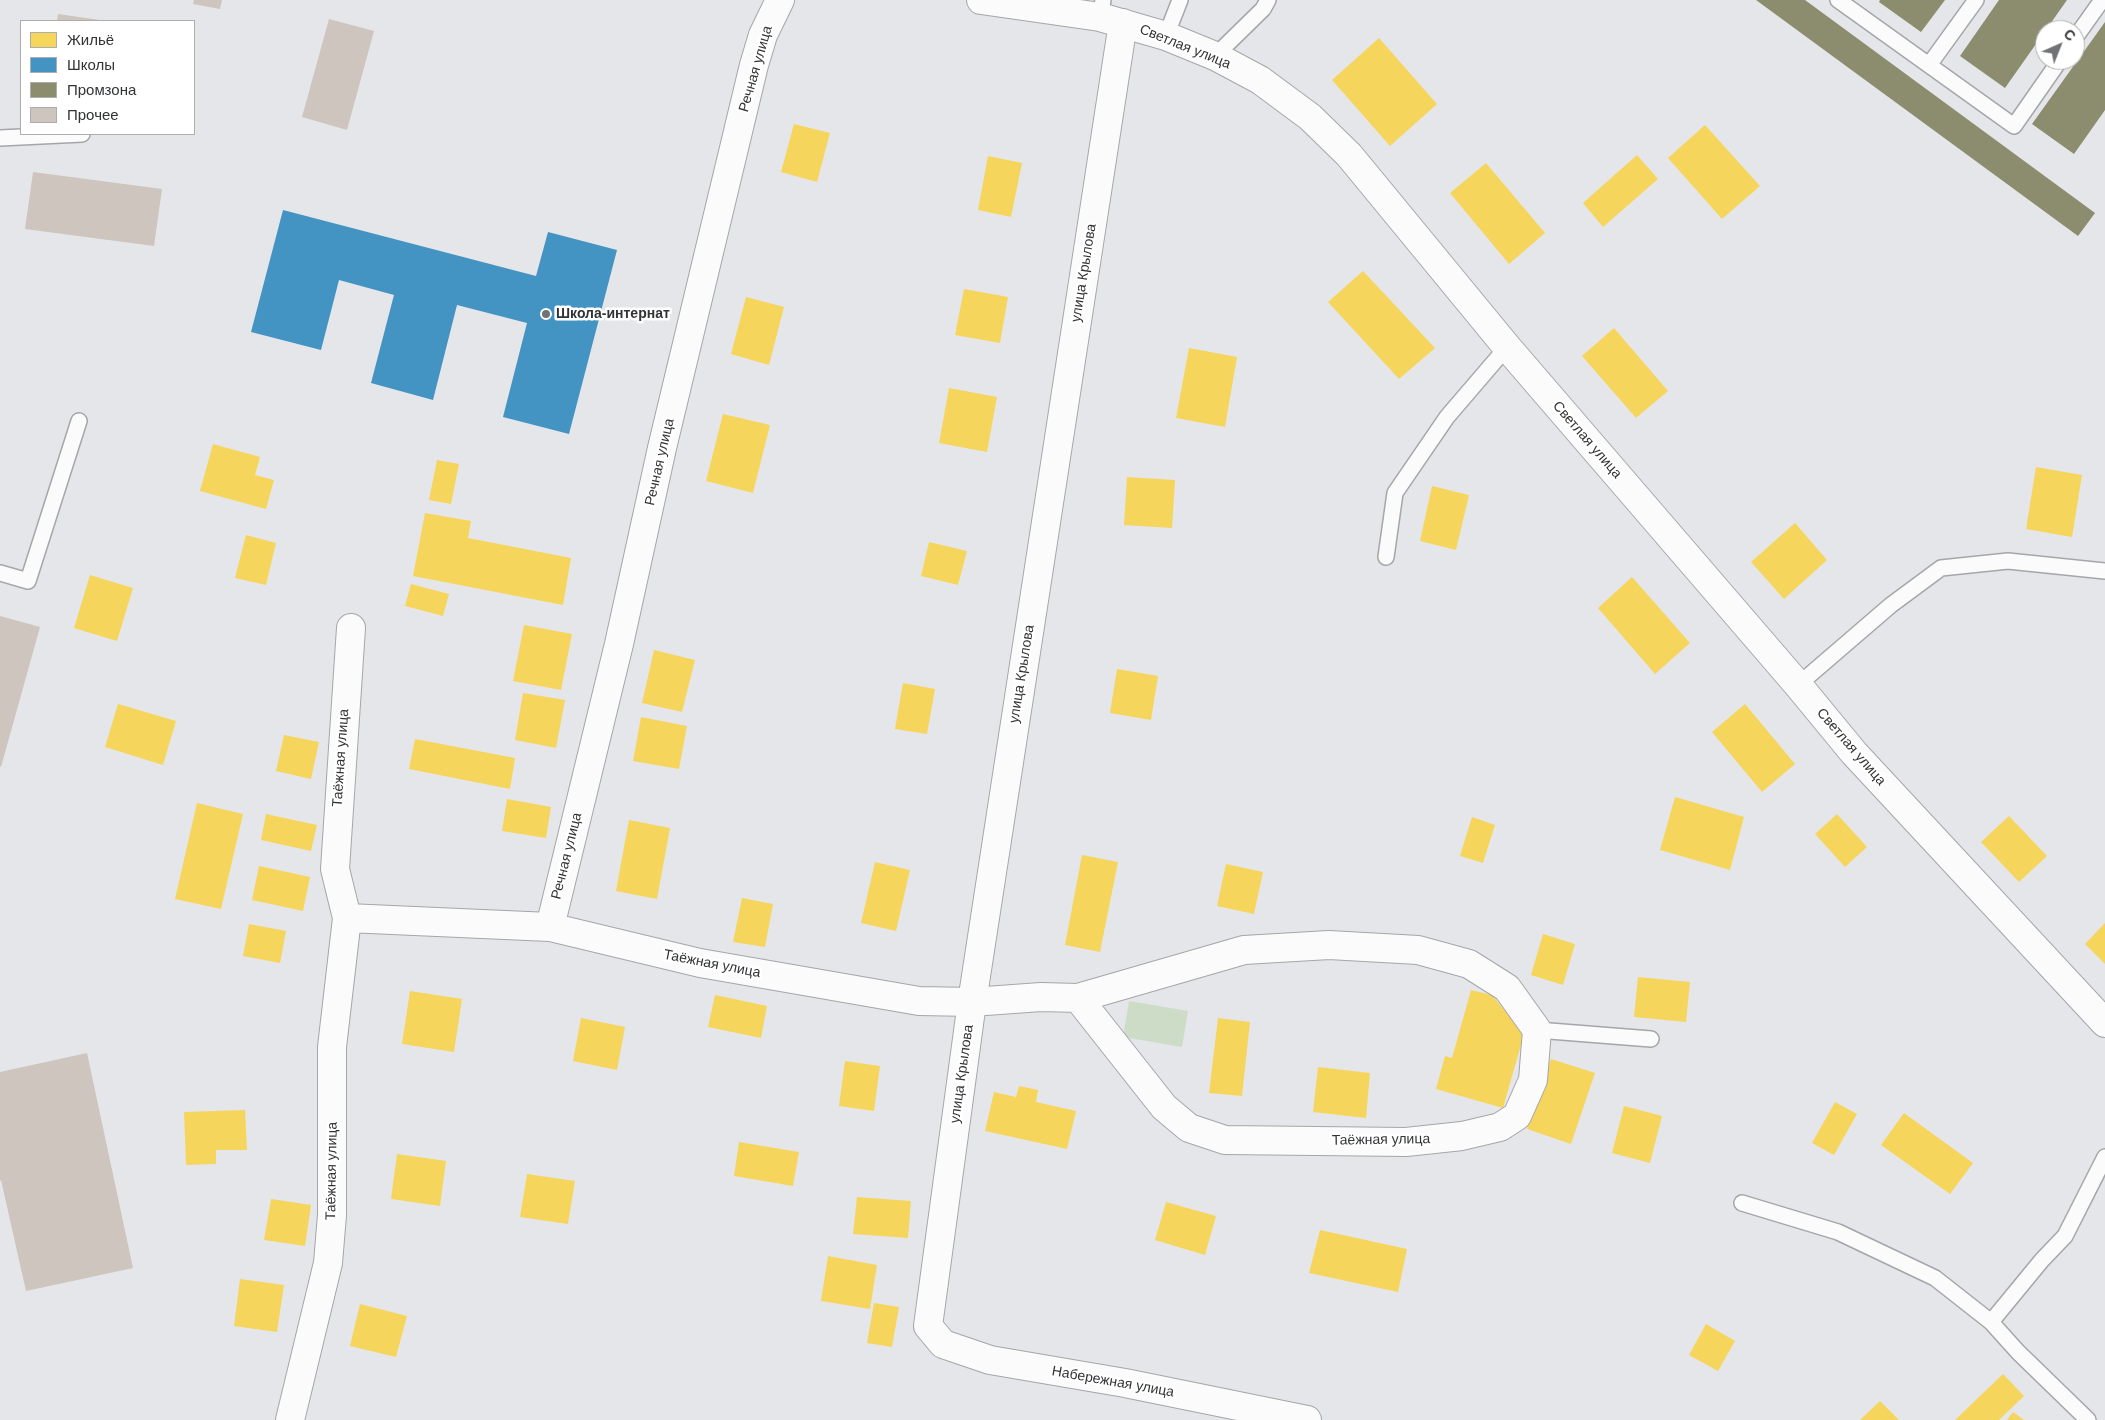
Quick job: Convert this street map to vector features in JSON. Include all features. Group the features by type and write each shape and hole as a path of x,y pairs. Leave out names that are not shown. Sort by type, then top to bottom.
{"street":[{"name":"Речная улица","path":"550,927 619,644 662,448 754,65 763,35 780,0"},
{"name":"Светлая улица","path":"981,0 1109,13 1215,56 1260,80 1310,118 1349,154 1507,347 1798,685 1854,753 2105,1023"},
{"name":"улица Крылова","path":"928,1326 1109,13"},
{"name":"Таёжная улица","path":"290,1420 328,1264 332,1215 332,1047 347,918 335,869 350,628"},
{"name":"Таёжная улица","path":"347,918 550,927 719,966 919,1001 972,1002 1041,997 1078,998 1244,950 1329,945 1418,950 1469,964 1507,988 1537,1030 1533,1080 1517,1116 1500,1127 1462,1136 1406,1142 1225,1140 1189,1128 1164,1107 1078,998"},
{"name":"Набережная улица","path":"928,1326 943,1344 990,1360 1125,1383 1307,1420"}],"lane":[{"path":"1166,36 1180,0"},
{"path":"1215,56 1263,9 1268,0"},
{"path":"1838,0 1858,6 1929,66 2014,126 2053,70"},
{"path":"1929,66 1976,0"},
{"path":"2085,24 2102,0"},
{"path":"0,138 62,135"},
{"path":"1386,557 1395,494 1447,417 1507,347"},
{"path":"0,573 28,581 79,421"},
{"path":"1798,685 1891,605 1941,568 2008,561 2105,571"},
{"path":"1537,1030 1651,1039"},
{"path":"1991,1322 2042,1260 2065,1236 2105,1157"},
{"path":"1742,1203 1838,1232 1935,1278 1991,1322 2018,1352 2088,1420"}],"green space":[{"path":"1129,1001 1188,1011 1182,1047 1123,1037"}],"building: Жильё":[{"path":"1379,38 1437,104 1390,146 1332,80"},
{"path":"794,124 830,133 817,182 781,172"},
{"path":"1705,125 1760,186 1722,219 1668,158"},
{"path":"1637,155 1658,179 1603,227 1583,203"},
{"path":"988,156 1022,163 1011,217 978,210"},
{"path":"1486,163 1545,233 1509,264 1450,193"},
{"path":"1363,271 1435,348 1399,379 1328,302"},
{"path":"964,289 1008,297 1000,343 955,335"},
{"path":"746,297 784,307 769,365 731,354"},
{"path":"1614,328 1668,391 1636,418 1582,356"},
{"path":"1189,348 1237,357 1225,427 1176,418"},
{"path":"949,388 997,397 987,452 939,443"},
{"path":"723,414 770,425 753,493 706,481"},
{"path":"213,444 260,457 255,475 274,480 266,509 200,491"},
{"path":"437,460 459,464 451,504 429,500"},
{"path":"2036,467 2082,475 2072,537 2026,529"},
{"path":"1127,477 1175,480 1172,528 1124,525"},
{"path":"1432,486 1469,495 1456,550 1420,541"},
{"path":"425,513 471,521 468,538 571,558 563,605 413,576"},
{"path":"1795,523 1827,560 1784,599 1751,562"},
{"path":"246,535 276,543 266,585 235,578"},
{"path":"929,542 967,551 958,585 921,576"},
{"path":"90,575 133,588 117,641 74,628"},
{"path":"1632,577 1690,643 1655,674 1598,608"},
{"path":"411,584 449,594 443,616 405,606"},
{"path":"524,625 572,634 561,690 513,681"},
{"path":"654,650 695,660 682,712 642,703"},
{"path":"1117,669 1158,676 1151,720 1110,713"},
{"path":"903,683 935,689 927,734 895,729"},
{"path":"523,693 565,700 556,748 515,740"},
{"path":"118,704 176,721 163,765 105,747"},
{"path":"1745,704 1795,764 1762,792 1712,732"},
{"path":"641,717 687,726 679,769 633,761"},
{"path":"284,735 319,742 311,779 276,771"},
{"path":"415,739 515,758 510,789 409,769"},
{"path":"1675,797 1744,817 1730,870 1660,850"},
{"path":"507,799 551,807 546,838 502,831"},
{"path":"197,803 243,814 221,909 175,899"},
{"path":"266,814 317,825 311,851 261,840"},
{"path":"1837,814 1867,847 1845,867 1815,834"},
{"path":"2009,816 2047,856 2019,882 1981,842"},
{"path":"1472,817 1495,825 1483,863 1460,856"},
{"path":"629,820 670,828 657,899 616,891"},
{"path":"1082,855 1118,862 1100,952 1065,945"},
{"path":"875,862 910,870 896,931 861,923"},
{"path":"1226,864 1263,872 1254,914 1217,906"},
{"path":"259,866 310,877 303,911 252,900"},
{"path":"742,898 773,904 765,947 733,942"},
{"path":"2105,923 2105,964 2085,944"},
{"path":"249,924 286,931 280,963 243,956"},
{"path":"1543,934 1575,944 1563,985 1531,975"},
{"path":"1638,977 1690,982 1686,1022 1634,1017"},
{"path":"1471,990 1492,995 1524,1034 1503,1108 1436,1089 1445,1056 1452,1058"},
{"path":"410,991 462,999 454,1052 402,1044"},
{"path":"715,995 767,1006 761,1038 708,1027"},
{"path":"581,1018 625,1027 617,1070 573,1061"},
{"path":"1218,1018 1250,1022 1242,1096 1209,1093"},
{"path":"1551,1059 1595,1073 1571,1144 1527,1129"},
{"path":"845,1061 880,1066 874,1111 839,1106"},
{"path":"1318,1067 1370,1073 1366,1118 1313,1112"},
{"path":"1019,1086 1038,1090 1036,1102 1076,1111 1067,1149 985,1131 994,1092 1016,1097"},
{"path":"1835,1102 1857,1114 1834,1155 1812,1143"},
{"path":"1624,1106 1662,1116 1650,1163 1612,1153"},
{"path":"245,1110 247,1150 216,1150 216,1164 186,1165 184,1112"},
{"path":"1904,1113 1973,1163 1950,1194 1881,1145"},
{"path":"739,1142 799,1152 793,1186 734,1176"},
{"path":"397,1154 446,1161 440,1206 391,1199"},
{"path":"527,1174 575,1181 568,1224 520,1217"},
{"path":"857,1197 911,1201 908,1238 853,1234"},
{"path":"271,1199 311,1205 305,1246 264,1240"},
{"path":"1166,1202 1216,1216 1205,1255 1155,1240"},
{"path":"1320,1230 1407,1249 1398,1292 1309,1273"},
{"path":"828,1256 877,1265 870,1309 821,1301"},
{"path":"240,1279 284,1285 277,1332 234,1326"},
{"path":"874,1303 899,1307 892,1347 867,1343"},
{"path":"360,1304 407,1316 396,1357 350,1346"},
{"path":"1706,1324 1735,1341 1718,1371 1689,1355"},
{"path":"2003,1374 2024,1396 1999,1420 1955,1420"},
{"path":"1880,1401 1899,1420 1860,1420"},
{"path":"2013,1412 2024,1420 2007,1420"}],"building: Школы":[{"name":"Школа-интернат","path":"283,210 536,276 548,232 617,250 569,434 503,417 527,323 457,305 433,400 371,383 394,295 339,280 321,350 251,332"}],"building: Промзона":[{"path":"1756,0 1805,0 2095,213 2078,236"},
{"path":"1880,0 1945,0 1921,32 1879,2"},
{"path":"1999,0 2067,0 2053,20 2035,20 2035,45 2005,88 1960,56"},
{"path":"2105,22 2105,110 2074,154 2032,124 2071,70 2085,70 2085,50"}],"building: Прочее":[{"path":"194,0 222,0 220,9 193,4"},
{"path":"58,14 100,20 57,20"},
{"path":"329,19 374,31 347,130 302,117"},
{"path":"33,172 162,189 154,246 25,229"},
{"path":"0,616 40,627 1,767 0,766"},
{"path":"87,1053 133,1268 26,1291 0,1181 0,1072"}],"place":[{"name":"Школа-интернат","path":"546,314"}]}
